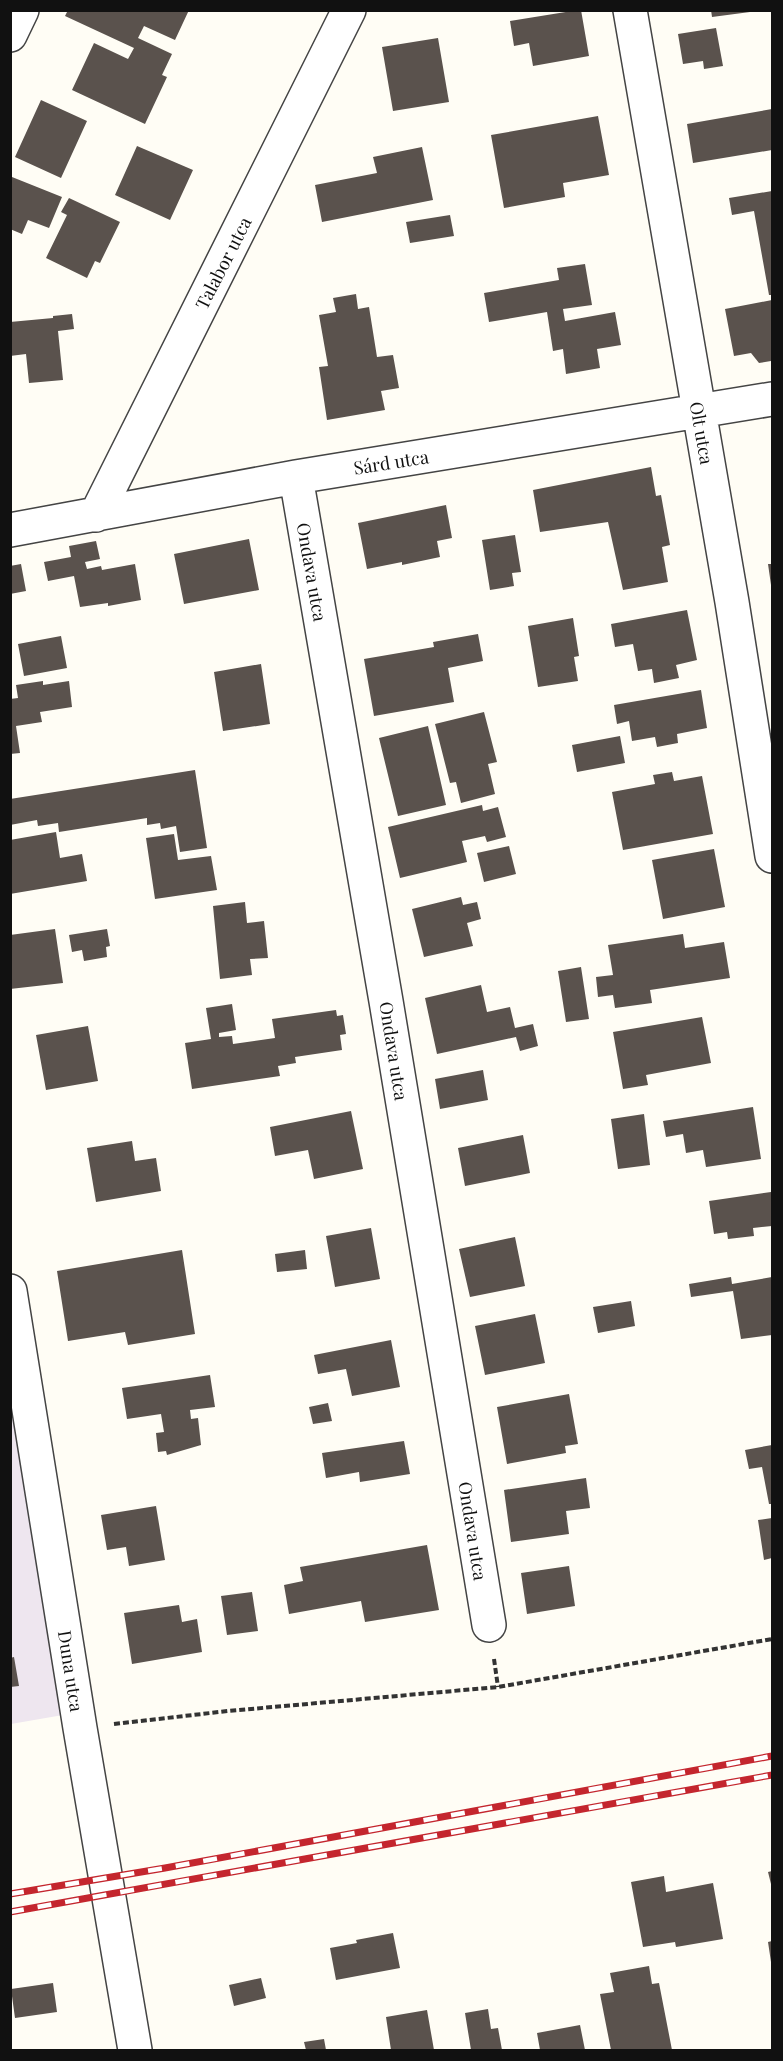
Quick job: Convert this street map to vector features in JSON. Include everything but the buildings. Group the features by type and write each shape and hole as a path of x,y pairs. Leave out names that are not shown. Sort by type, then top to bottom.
{"street":[{"path":"10,34 22,10"},
{"name":"Talabor utca","path":"96,515 349,10"},
{"name":"Olt utca","path":"630,10 734,614 772,856"},
{"name":"Sárd utca","path":"10,530 296,477 772,399"},
{"name":"Ondava utca","path":"296,477 489,1625"},
{"name":"Duna utca","path":"10,1291 14,1328 135,2050"}],"path":[{"path":"80,1728 240,1709 498,1687 772,1639"}],"shaded area":[{"path":"10,1403 63,1715 11,1724 10,1724"}],"railway":[{"path":"10,1894 165,1868 772,1756"},
{"path":"10,1912 772,1775"}]}
